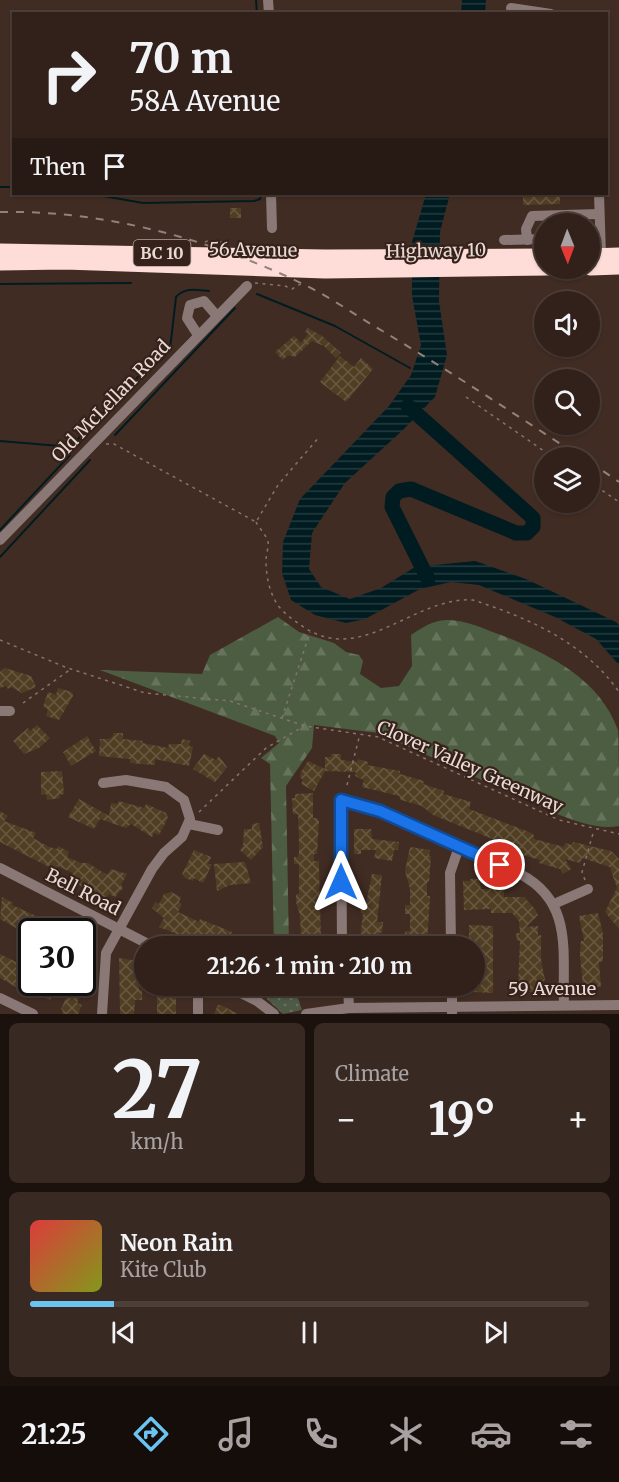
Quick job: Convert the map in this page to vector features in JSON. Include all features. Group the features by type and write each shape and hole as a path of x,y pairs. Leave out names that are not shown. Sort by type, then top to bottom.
{"highway":[{"name":"56 Avenue","path":"0,251 323,266"},
{"path":"600,256 619,255"},
{"name":"Highway 10","path":"513,263 534,258"},
{"name":"56 Avenue","path":"0,263 323,266"},
{"name":"Highway 10","path":"323,266 513,263 534,266"},
{"path":"600,268 619,267"}],"street":[{"path":"511,8 536,12"},
{"path":"271,195 272,228"},
{"path":"598,195 598,213"},
{"path":"527,240 526,229 534,216"},
{"path":"504,240 534,240"},
{"name":"Old McLellan Road","path":"0,540 247,284"},
{"path":"198,335 188,318 190,305 204,301 217,316"},
{"path":"103,783 126,780 166,787 184,800 192,819 218,830"},
{"path":"342,936 341,800 380,811 531,880 554,904 562,932 564,1005"},
{"path":"102,1014 104,961 158,860 182,837 192,819"},
{"path":"451,936 450,873 459,847"},
{"name":"Bell Road","path":"0,868 134,937"},
{"path":"554,904 588,889"},
{"path":"198,1014 199,996"},
{"path":"247,996 274,1014"},
{"path":"348,996 349,1008"},
{"path":"0,998 33,1014"},
{"name":"59 Avenue","path":"306,1014 318,1010 349,1008 452,1010 619,1005"}],"path":[{"path":"247,284 267,283 292,289 323,266"},
{"path":"466,397 538,447"},
{"path":"103,434 107,445 114,444 256,522 268,541 268,582 278,604 292,619 311,631 338,638 362,637 386,628 431,605 458,599 474,600 533,624 585,652 619,692"},
{"path":"256,522 278,485 320,436"},
{"path":"600,489 619,502"},
{"path":"282,719 311,631"},
{"name":"Clover Valley Greenway","path":"0,640 71,669 145,693 230,701 305,726 382,739 555,818 619,834"},
{"path":"23,703 71,669"},
{"path":"192,819 266,748 305,726"},
{"path":"347,785 360,734"},
{"path":"583,876 594,829"}],"green space":[{"path":"278,617 299,632 334,643 346,652 359,655 363,661 360,674 381,688 399,686 412,666 411,635 428,624 455,620 519,642 570,670 598,696 609,712 618,730 619,826 596,826 557,814 378,733 314,725 312,748 286,786 289,936 274,936 270,764 261,758 279,743 275,736 100,670 202,674 210,655"},
{"path":"268,996 297,996 302,1010 283,1014 267,999"}],"water":[{"path":"462,0 486,0 485,12 461,12"},
{"path":"426,195 450,195 440,232 439,301 447,355 435,397 345,483 312,533 309,569 321,587 350,599 381,588 415,567 475,561 526,579 616,622 619,625 619,665 596,639 555,617 479,585 451,582 420,589 365,619 346,623 315,615 291,600 282,573 283,542 300,499 389,406 411,375 421,345 412,296 412,242"}],"building":[{"path":"523,195 560,195 560,204 523,205"},
{"path":"230,208 241,208 241,218 230,218"},
{"path":"308,328 322,336 341,353 336,358 324,346 312,341 295,357 288,355 283,360 275,352 294,336 301,343 308,334 305,332"},
{"path":"340,356 354,367 361,358 373,369 346,402 320,382"},
{"path":"5,668 31,676 36,687 22,693 11,687 0,688 0,672"},
{"path":"58,688 72,692 73,696 59,720 46,716 48,709 43,707 48,692 56,695"},
{"path":"37,725 50,738 39,748 24,754 13,741 28,728 30,731"},
{"path":"113,733 123,733 123,739 143,741 142,743 168,748 169,744 181,744 182,739 190,741 189,746 193,747 189,766 155,759 155,765 130,763 130,759 99,756 100,739 113,737"},
{"path":"87,736 96,751 71,766 63,752"},
{"path":"204,754 216,760 219,756 227,767 215,782 193,769"},
{"path":"331,754 341,754 341,760 357,762 358,759 368,762 367,765 400,771 400,774 424,781 423,784 444,791 443,794 471,802 469,809 529,832 534,835 534,839 564,847 565,843 572,845 573,842 611,851 619,859 619,929 605,912 617,888 610,867 582,858 580,863 565,859 571,869 563,874 560,869 513,852 515,848 433,815 422,806 401,800 399,796 362,787 364,780 355,776 356,772 325,771 314,791 301,784 303,780 300,777 301,772 308,761 325,769 325,757 331,757"},
{"path":"62,771 64,794 59,795 60,798 47,800 46,794 41,795 41,772"},
{"path":"313,793 313,818 317,818 319,822 317,854 314,854 314,861 319,861 321,936 301,936 300,915 296,902 296,894 299,894 299,864 294,864 294,857 298,857 299,853 298,814 293,814 292,798 295,798 295,794"},
{"path":"79,799 109,816 111,803 118,804 119,801 144,808 146,804 166,813 168,818 159,835 154,833 152,837 131,824 126,828 100,819 94,829 68,817"},
{"path":"0,811 8,816 4,821 36,833 33,838 49,847 57,849 58,846 69,852 67,857 81,863 88,863 107,875 111,869 127,874 121,885 123,888 115,897 109,894 106,898 70,881 73,873 57,866 55,870 0,842"},
{"path":"259,823 263,847 251,860 240,850 243,846 244,829 252,829 252,824"},
{"path":"354,829 371,829 372,839 399,842 398,850 394,850 392,861 374,858 376,850 361,850 361,854 354,854"},
{"path":"410,847 430,850 429,882 427,882 427,896 430,896 427,936 405,936 405,931 410,931 410,914 405,914 405,905 410,905 410,889 405,871"},
{"path":"194,850 211,857 208,864 212,864 203,883 194,878 193,881 185,878 182,874"},
{"path":"245,862 251,883 230,885 217,891 214,864"},
{"path":"372,874 382,875 377,922 383,922 379,936 360,936 362,904 366,904"},
{"path":"470,879 479,879 481,889 504,889 504,897 524,897 535,909 538,915 526,927 538,926 538,936 541,935 541,960 545,980 541,983 542,991 526,992 523,986 518,986 520,941 517,941 516,933 520,933 519,921 512,913 491,913 491,909 464,910 463,881 470,881"},
{"path":"171,892 181,897 179,902 182,904 178,912 199,922 200,919 232,932 230,936 182,936 159,927 164,918 152,908 155,902 159,904 164,894"},
{"path":"2,897 13,903 12,905 40,918 18,918 18,929 0,919"},
{"path":"598,913 603,934 603,961 599,962 601,987 583,987 580,955 581,941 584,941 579,916"},
{"path":"469,925 493,926 493,993 485,993 485,936 469,936"},
{"path":"0,954 18,963 18,988 0,978"},
{"path":"119,958 134,960 134,996 142,996 142,1000 135,1000 134,1014 120,1014"},
{"path":"41,996 53,996 50,1000"},
{"path":"67,996 80,996 77,1003 82,1005 78,1014 62,1014 61,1009"},
{"path":"157,996 176,996 176,1014 157,1014"},
{"path":"218,1005 221,1005 238,1014 214,1014"}],"waterway":[{"path":"256,0 257,12"},
{"path":"0,187 12,187"},
{"path":"98,195 143,203 254,201 260,199 261,195"},
{"path":"0,284 131,283"},
{"path":"0,441 60,446 76,441 138,377 161,360 170,349 176,297 187,290 209,291"},
{"path":"257,294 335,326 410,368"},
{"path":"115,435 235,308"},
{"path":"408,406 533,518 533,527 527,533 516,533 411,489 399,491 393,497 392,507 428,579"},
{"path":"0,530 70,455"},
{"path":"0,557 90,460"}],"railway":[{"path":"0,212 78,216 156,230 231,253 268,268 330,299 453,374 565,447"},
{"path":"600,469 619,482"}],"route":[{"path":"341,882 341,800 380,811 500,865"}]}
